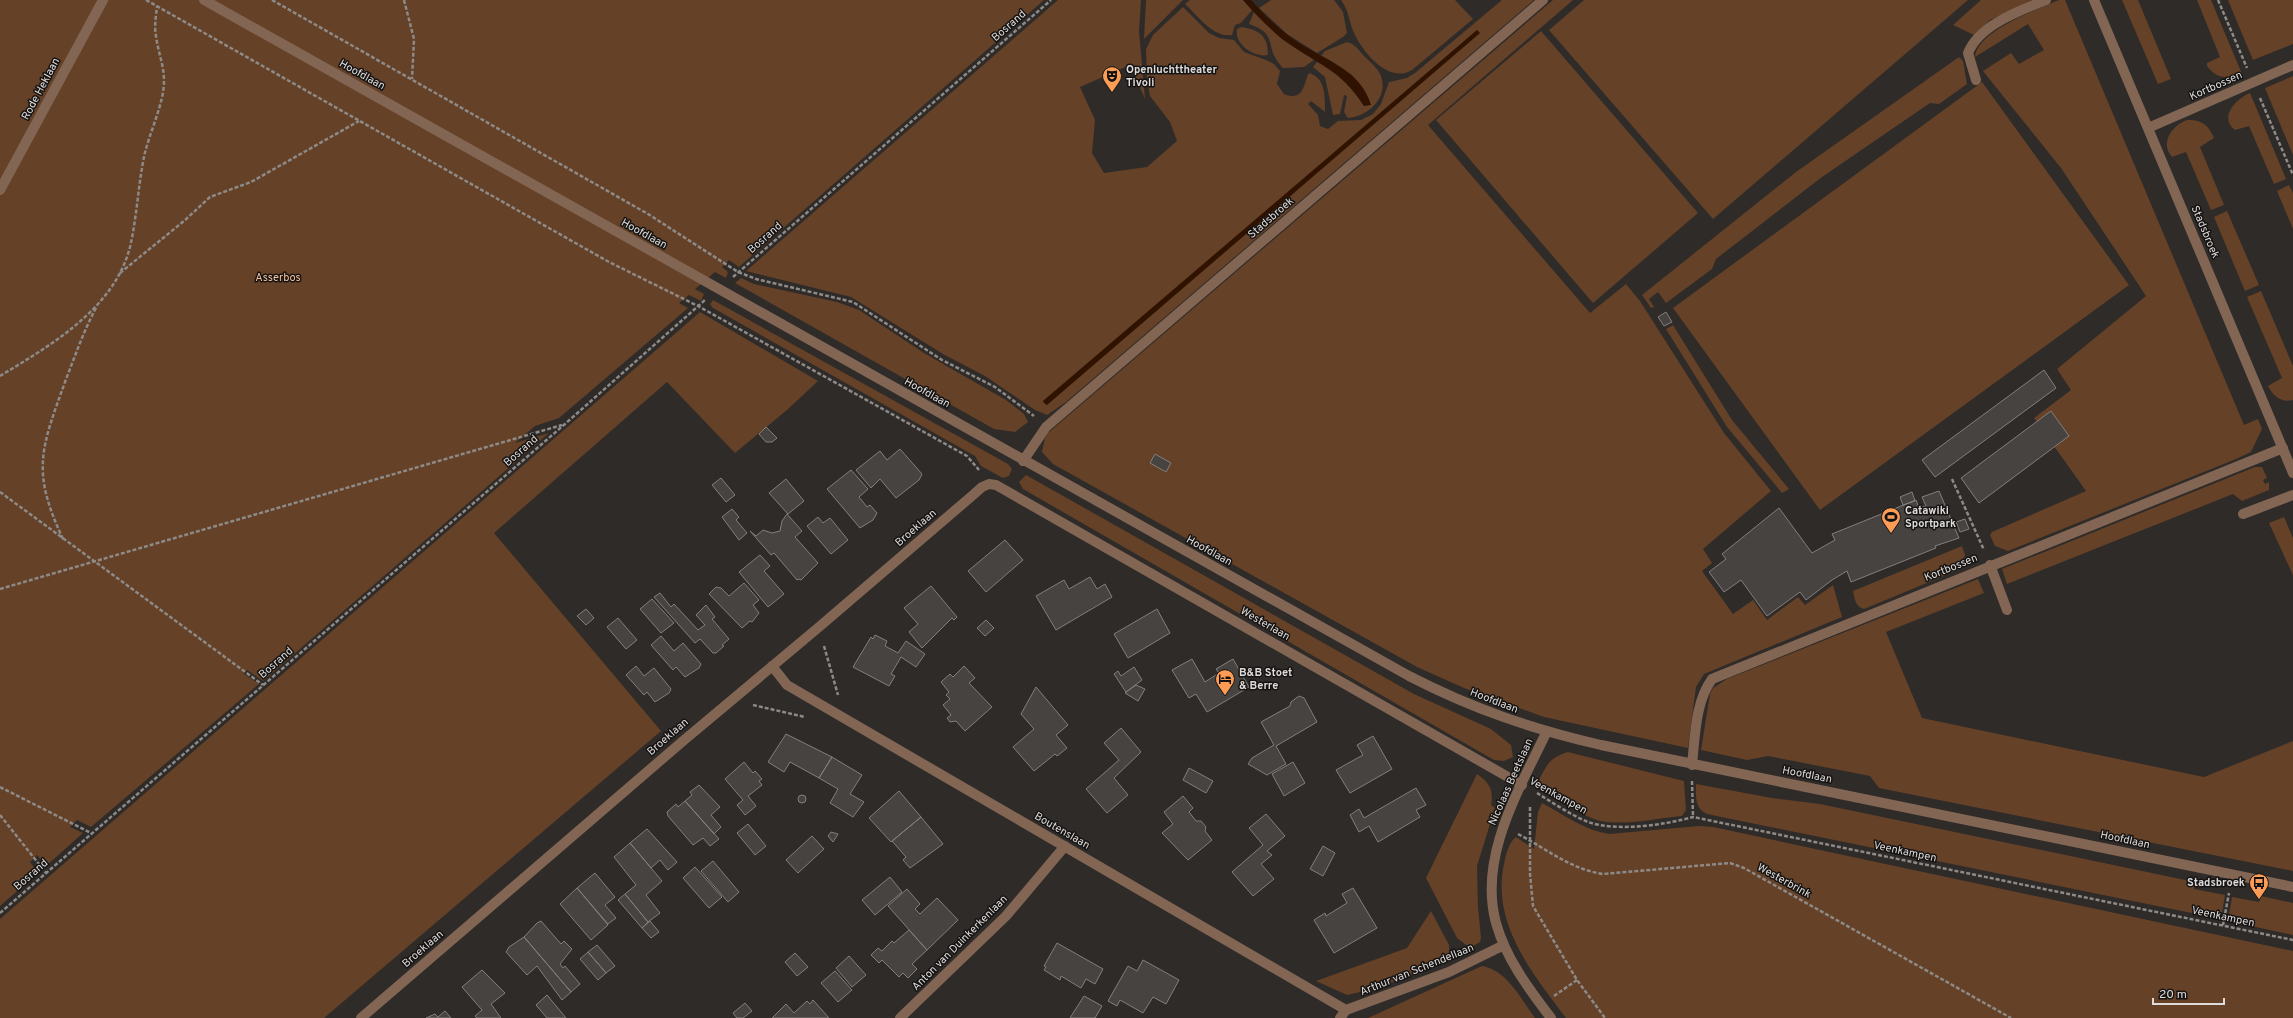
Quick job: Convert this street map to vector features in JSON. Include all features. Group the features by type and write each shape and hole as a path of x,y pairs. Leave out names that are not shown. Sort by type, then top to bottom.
{"street":[{"name":"Rode Heklaan","path":"0,190 103,0"},
{"name":"Hoofdlaan","path":"204,0 1023,461 1409,676 1489,713 1546,733 1692,765 1880,801 2293,887"},
{"name":"Stadsbroek","path":"1023,461 1046,427 1543,0"},
{"path":"1976,80 1968,53 1974,40 2002,21 2046,0"},
{"name":"Stadsbroek","path":"2094,0 2293,474"},
{"name":"Kortbossen","path":"2148,128 2293,65"},
{"name":"Kortbossen","path":"1692,765 1696,728 1704,689 1712,679 1990,565 2283,448"},
{"name":"Broeklaan","path":"361,1018 730,700 819,628 982,487 989,484 996,484"},
{"name":"Westerlaan","path":"996,484 1522,785"},
{"path":"2243,514 2293,495"},
{"path":"1990,565 2007,610"},
{"name":"Boutenslaan","path":"772,666 787,685 1065,846 1343,1014"},
{"name":"Nicolaas Beetslaan","path":"1546,733 1504,826 1494,864 1492,901 1496,923 1513,964 1541,1006 1551,1018"},
{"name":"Anton van Duinkerkenlaan","path":"900,1018 1006,916 1065,846"},
{"name":"Arthur van Schendellaan","path":"1343,1014 1449,972 1504,945"}],"path":[{"path":"146,0 609,262 698,306 968,456 981,473 996,484"},
{"name":"Hoofdlaan","path":"272,0 648,214 738,272 761,280 844,298 865,308 942,360 1001,391 1046,427"},
{"path":"404,0 414,39 412,79"},
{"name":"Bosrand","path":"0,913 1051,0"},
{"path":"0,376 60,339 98,303 120,273 130,248 144,158 164,82 164,64 155,34 157,6"},
{"path":"120,273 184,221 210,197 251,182 359,121"},
{"path":"63,539 47,501 43,483 43,447 78,348 98,303"},
{"path":"0,588 564,424"},
{"path":"1952,479 1990,565"},
{"path":"0,492 91,561 263,685"},
{"path":"819,628 845,718"},
{"path":"730,700 808,718"},
{"path":"1692,765 1693,817"},
{"name":"Veenkampen","path":"1522,785 1583,820 1597,824 1645,827 1693,817 2293,940"},
{"path":"0,787 92,834"},
{"path":"0,814 46,873"},
{"name":"Westerbrink","path":"1577,980 1533,906 1530,840 1577,869 1603,874 1730,863 1744,868 2011,1018"},
{"path":"2223,925 2229,893"},
{"path":"1541,1006 1577,980 1605,1018"}],"green space":[{"name":"Asserbos","path":"0,0 1044,0 739,267 729,260 722,267 728,272 726,278 715,272 695,289 704,294 701,301 689,295 679,303 688,308 559,418 535,426 515,443 549,433 263,681 247,670 243,673 259,684 91,827 77,820 70,827 83,833 46,866 37,855 30,862 38,873 0,906"},
{"path":"1058,0 1141,0 1139,31 1145,99 1130,65 1080,87 1095,120 1092,153 1104,173 1147,167 1177,141 1170,122 1150,96 1147,81 1146,49 1153,35 1183,7 1209,33 1219,38 1234,40 1244,52 1274,64 1280,71 1277,84 1284,94 1296,96 1302,90 1309,73 1315,75 1322,84 1325,100 1325,112 1311,101 1308,104 1318,115 1320,126 1328,129 1338,121 1361,120 1373,114 1381,104 1389,82 1407,78 1415,73 1502,0 1534,0 1066,402 1047,415 1035,410 985,376 943,354 851,297 746,271"},
{"path":"1146,0 1183,0 1144,39"},
{"path":"1190,0 1243,0 1252,10 1241,23 1235,25 1232,35 1225,35 1212,30 1185,4"},
{"path":"1271,0 1334,0 1343,12 1347,33 1317,53 1287,34 1259,8"},
{"path":"1341,0 1455,0 1473,19 1412,70 1404,73 1395,73 1379,65 1371,58 1359,43 1351,26 1346,8"},
{"path":"1553,0 1573,0 1428,125 1590,313 1626,284 1640,301 1724,433 1771,491 1703,549 1712,563 1702,571 1733,614 1753,600 1767,620 1798,597 1805,605 1833,585 1842,617 1704,674 1696,687 1688,748 1544,717 1464,688 1417,667 1053,464 1042,452 1045,438 1048,433"},
{"path":"1584,0 1968,0 1713,219 1549,30"},
{"path":"1981,0 2032,0 1990,20 1974,35 1953,25"},
{"path":"2059,0 2065,0 2244,425 2258,419 2262,429 2251,452 2008,551 1995,546 1990,535 1992,532 2086,491 2034,418 2071,390 2057,369 2146,296 2061,168 1983,71 2011,53 2019,64 2044,50 2028,24 1975,57 1978,47 1986,38 1997,30 2024,15"},
{"path":"2122,0 2138,0 2171,79 2158,84"},
{"path":"2197,0 2211,0 2242,74 2232,77 2218,76 2207,66 2207,63 2220,57"},
{"path":"2228,0 2293,0 2293,44 2253,60"},
{"path":"1254,12 1282,38 1314,60 1304,67 1283,68 1273,54 1268,37 1265,33 1259,28 1249,24"},
{"path":"1241,27 1253,30 1264,38 1268,48 1268,55 1257,54 1246,49 1242,45 1237,35 1237,29"},
{"path":"1541,31 1698,213 1593,303 1436,120"},
{"path":"1347,42 1356,47 1376,67 1380,73 1383,84 1382,92 1375,105 1362,114 1348,118 1344,112 1347,96 1344,95 1340,114 1333,115 1325,77 1313,67 1317,62 1332,70 1355,93 1364,106 1370,102 1352,75 1321,56 1325,51"},
{"path":"1959,57 1963,61 1967,84 1939,104 1930,103 1822,177 1716,259 1712,269 1666,303 1658,292 1649,299 1654,307 1651,308 1642,295 1796,172"},
{"path":"2293,76 2293,155 2265,88"},
{"path":"1982,82 2129,285 1820,510 1673,308"},
{"path":"2250,93 2286,179 2274,184 2249,126 2235,130 2230,125 2228,119 2231,108 2235,103"},
{"path":"2187,120 2200,122 2207,126 2214,138 2200,147 2224,205 2211,210 2186,152 2172,157 2168,151 2167,140 2169,135 2177,126"},
{"path":"2289,185 2293,193 2293,229 2277,191"},
{"path":"2227,211 2259,285 2245,291 2214,217"},
{"path":"741,278 754,284 837,302 859,310 924,353 1006,400 1024,414 1028,422 1015,432 994,429 735,283"},
{"path":"2261,291 2293,366 2293,400 2281,400 2272,393 2268,386 2282,378 2247,297"},
{"path":"713,300 1008,464 1012,469 1009,476 1003,478 981,466 975,456 713,308 710,304"},
{"path":"700,312 818,381 787,410 735,453 667,382 494,533 661,731 324,1018 0,1018 0,919"},
{"path":"1673,325 1732,420 1789,489 1782,493 1727,427 1666,329"},
{"path":"2255,467 2262,467 2267,478 2263,480 2265,484 2269,482 2269,490 2242,501 2233,494 2007,584 2002,569"},
{"path":"1026,475 1414,694 1491,729 1511,745 1513,757 1504,761 1494,760 1023,489 1019,482"},
{"path":"2284,517 2293,538 2293,575 2269,523"},
{"path":"1962,546 1965,555 1958,570 1864,609 1856,602 1853,591"},
{"path":"1978,579 1984,593 1886,632 1922,718 2204,777 2293,741 2293,871 1879,788 1870,776 1768,756 1747,760 1701,750 1710,694 1713,688 1727,679"},
{"path":"1568,752 1684,781 1686,810 1682,816 1621,823 1594,819 1536,785 1548,764 1561,754"},
{"path":"1477,774 1485,780 1490,787 1492,795 1491,805 1495,808 1477,866 1478,907 1481,938 1480,942 1470,948 1457,938 1426,878"},
{"path":"1696,784 1772,798 1820,804 2195,882 2194,889 2225,895 2221,919 1707,814 1698,805 1696,797"},
{"path":"1542,803 1583,826 1609,834 1699,826 1713,827 2293,951 2293,1018 1566,1018 1528,966 1509,927 1504,907 1502,886 1504,864 1508,849 1511,842 1516,837 1534,849 1538,812"},
{"path":"2261,896 2293,903 2293,935 2228,921 2232,897 2259,902"},
{"path":"1431,911 1449,945 1449,960 1377,988 1347,995 1316,981 1407,948"},
{"path":"1482,966 1499,973 1506,979 1519,994 1535,1018 1368,1018"}],"shaded area":[{"path":"1243,0 1251,0 1262,12 1292,38 1351,74 1366,93 1371,105 1364,106 1355,93 1337,75 1282,39"},
{"path":"1477,30 1480,33 1047,405 1044,403 1043,401"}],"building":[{"path":"1666,312 1672,322 1664,326 1658,317"},
{"path":"2044,370 2056,388 1935,477 1922,460"},
{"path":"2051,411 2069,436 1979,503 1961,478"},
{"path":"766,427 777,438 772,442 766,442 759,434"},
{"path":"900,449 922,474 919,480 896,498 880,479 871,488 856,470 880,451 887,460"},
{"path":"1155,454 1171,463 1166,472 1150,463"},
{"path":"851,470 868,489 859,497 867,507 870,505 877,513 873,520 860,528 827,489"},
{"path":"721,478 735,495 726,502 712,485"},
{"path":"786,479 804,501 788,514 769,493"},
{"path":"1939,491 1959,538 1935,546 1936,548 1851,582 1847,571 1832,580 1806,600 1800,592 1767,616 1741,580 1724,592 1709,572 1726,559 1722,554 1779,508 1812,553 1835,540 1832,534 1916,500 1919,508 1926,506 1922,497"},
{"path":"1912,492 1915,501 1903,505 1900,497"},
{"path":"732,509 739,517 736,520 747,533 739,540 722,517"},
{"path":"787,514 802,531 795,537 818,563 801,580 797,580 774,553 771,555 750,531 756,536 763,530 772,533 780,531 782,521"},
{"path":"818,517 823,523 830,518 848,540 831,554 807,526"},
{"path":"1965,519 1969,529 1960,532 1956,522"},
{"path":"1005,540 1023,560 986,592 968,571"},
{"path":"760,555 770,566 764,571 784,594 768,607 739,572"},
{"path":"1090,577 1097,589 1105,584 1112,597 1056,630 1036,596 1064,580 1069,589"},
{"path":"744,583 759,600 753,605 759,613 752,622 750,621 742,628 709,594 716,587 721,588 729,596"},
{"path":"931,586 957,617 954,620 952,618 922,648 909,632 918,624 904,608"},
{"path":"660,593 671,607 674,604 698,630 705,625 696,615 706,605 715,617 712,619 729,639 722,645 724,646 716,653 713,653 700,639 695,643 654,597"},
{"path":"652,599 674,623 661,633 640,609"},
{"path":"586,609 594,618 586,625 577,616"},
{"path":"1157,609 1170,633 1128,658 1114,634"},
{"path":"618,618 637,640 626,649 607,627"},
{"path":"986,620 994,628 985,636 977,628"},
{"path":"875,635 887,641 885,646 898,653 906,641 925,654 916,667 901,657 891,674 895,676 889,686 853,667 871,637 873,639"},
{"path":"661,636 674,651 683,643 701,664 699,668 685,677 676,667 673,670 651,645"},
{"path":"1192,659 1205,682 1219,673 1216,669 1233,659 1249,687 1207,712 1196,694 1189,698 1172,670"},
{"path":"636,666 644,676 654,668 671,689 669,693 655,702 647,692 644,695 626,675"},
{"path":"964,666 975,678 969,683 992,707 965,731 956,721 950,722 947,718 951,715 943,705 950,699 946,695 949,692 941,682 950,674 953,677"},
{"path":"1134,667 1142,680 1126,692 1114,674 1118,671 1121,676"},
{"path":"1136,685 1145,689 1138,701 1125,693"},
{"path":"1036,687 1068,725 1056,735 1067,748 1057,756 1055,754 1034,771 1013,747 1034,729 1021,714"},
{"path":"1299,696 1304,698 1317,722 1276,746 1286,764 1267,775 1248,764 1252,758 1274,745 1261,722 1290,706 1291,702"},
{"path":"1121,728 1141,752 1114,778 1128,795 1107,813 1086,789 1119,760 1104,743"},
{"path":"786,734 832,757 819,778 790,762 784,772 768,762"},
{"path":"1373,736 1392,769 1350,793 1336,770 1363,755 1357,745"},
{"path":"832,757 862,775 850,794 864,802 853,817 830,803 838,789 819,778"},
{"path":"744,762 753,773 755,771 762,779 759,781 762,785 748,796 756,806 745,815 737,805 743,800 725,779"},
{"path":"1293,762 1305,783 1284,796 1272,774"},
{"path":"1189,768 1213,781 1206,793 1183,780"},
{"path":"699,785 720,807 711,815 721,827 714,834 685,801 692,795 690,792"},
{"path":"1416,788 1426,805 1416,810 1420,817 1378,842 1369,826 1359,832 1350,815 1359,809 1364,818"},
{"path":"899,791 921,817 891,842 869,818"},
{"path":"800,795 804,795 806,799 804,803 800,803 798,801 798,797"},
{"path":"1183,796 1193,808 1189,812 1196,821 1201,821 1206,827 1205,831 1212,840 1188,860 1162,833 1173,824 1164,812"},
{"path":"685,801 719,839 710,846 703,838 693,845 668,816 667,812 676,804 678,807"},
{"path":"1266,814 1285,836 1267,851 1272,855 1261,864 1274,879 1253,896 1232,872 1263,845 1249,828"},
{"path":"921,817 943,844 910,868 903,860 906,857 892,841"},
{"path":"748,824 766,846 755,855 737,833"},
{"path":"647,829 677,862 668,870 660,860 651,868 630,843"},
{"path":"831,832 838,834 833,842 828,836"},
{"path":"812,836 824,849 798,873 786,860"},
{"path":"630,843 662,881 646,895 660,913 648,922 625,894 636,885 614,857"},
{"path":"1323,846 1335,853 1323,876 1310,869"},
{"path":"713,861 739,892 728,902 701,871"},
{"path":"695,867 722,897 709,908 683,878"},
{"path":"595,873 615,897 605,905 616,918 608,924 577,888"},
{"path":"890,877 902,892 875,915 862,900"},
{"path":"577,888 608,925 591,940 560,904"},
{"path":"1353,888 1377,928 1334,953 1314,920 1325,913 1326,916 1347,903 1342,894"},
{"path":"907,889 920,904 915,909 920,914 937,898 958,920 927,950 888,906"},
{"path":"625,894 648,922 642,928 618,900"},
{"path":"541,921 561,944 564,941 572,949 560,964 563,968 565,966 580,984 571,992 524,937 537,923"},
{"path":"650,921 659,932 651,938 642,928"},
{"path":"909,930 927,950 912,964 917,969 908,978 903,973 899,977 882,960 879,963 871,955 878,948 882,951 892,941 894,943"},
{"path":"524,937 571,992 562,1000 537,966 527,975 506,952 509,947"},
{"path":"1057,943 1103,969 1095,984 1086,979 1081,988 1061,976 1060,980 1044,970 1046,967 1044,966"},
{"path":"597,945 615,966 606,973 588,952"},
{"path":"588,952 606,973 598,980 580,959"},
{"path":"795,953 808,967 797,976 785,962"},
{"path":"849,956 866,975 852,987 836,968"},
{"path":"1143,960 1179,980 1166,1004 1153,997 1143,1013 1120,1000 1117,1006 1108,1001 1128,966 1137,971"},
{"path":"482,970 505,993 491,1004 501,1018 477,1018 475,1016 482,1010 462,987"},
{"path":"835,971 852,990 838,1002 821,983"},
{"path":"547,995 566,1018 547,1018 536,1005"},
{"path":"1084,996 1102,1006 1095,1018 1070,1018"},
{"path":"813,1000 829,1018 772,1018 786,1004 794,1013 807,1001 810,1004"},
{"path":"745,1003 752,1011 743,1018 737,1018 733,1013"},
{"path":"445,1011 451,1018 426,1018 435,1014 438,1017"}],"place":[{"name":"Openluchttheater Tivoli","path":"1112,93"},
{"name":"Catawiki Sportpark","path":"1891,534"},
{"name":"B&B Stoet & Berre","path":"1225,696"},
{"name":"Stadsbroek","path":"2259,900"}]}
